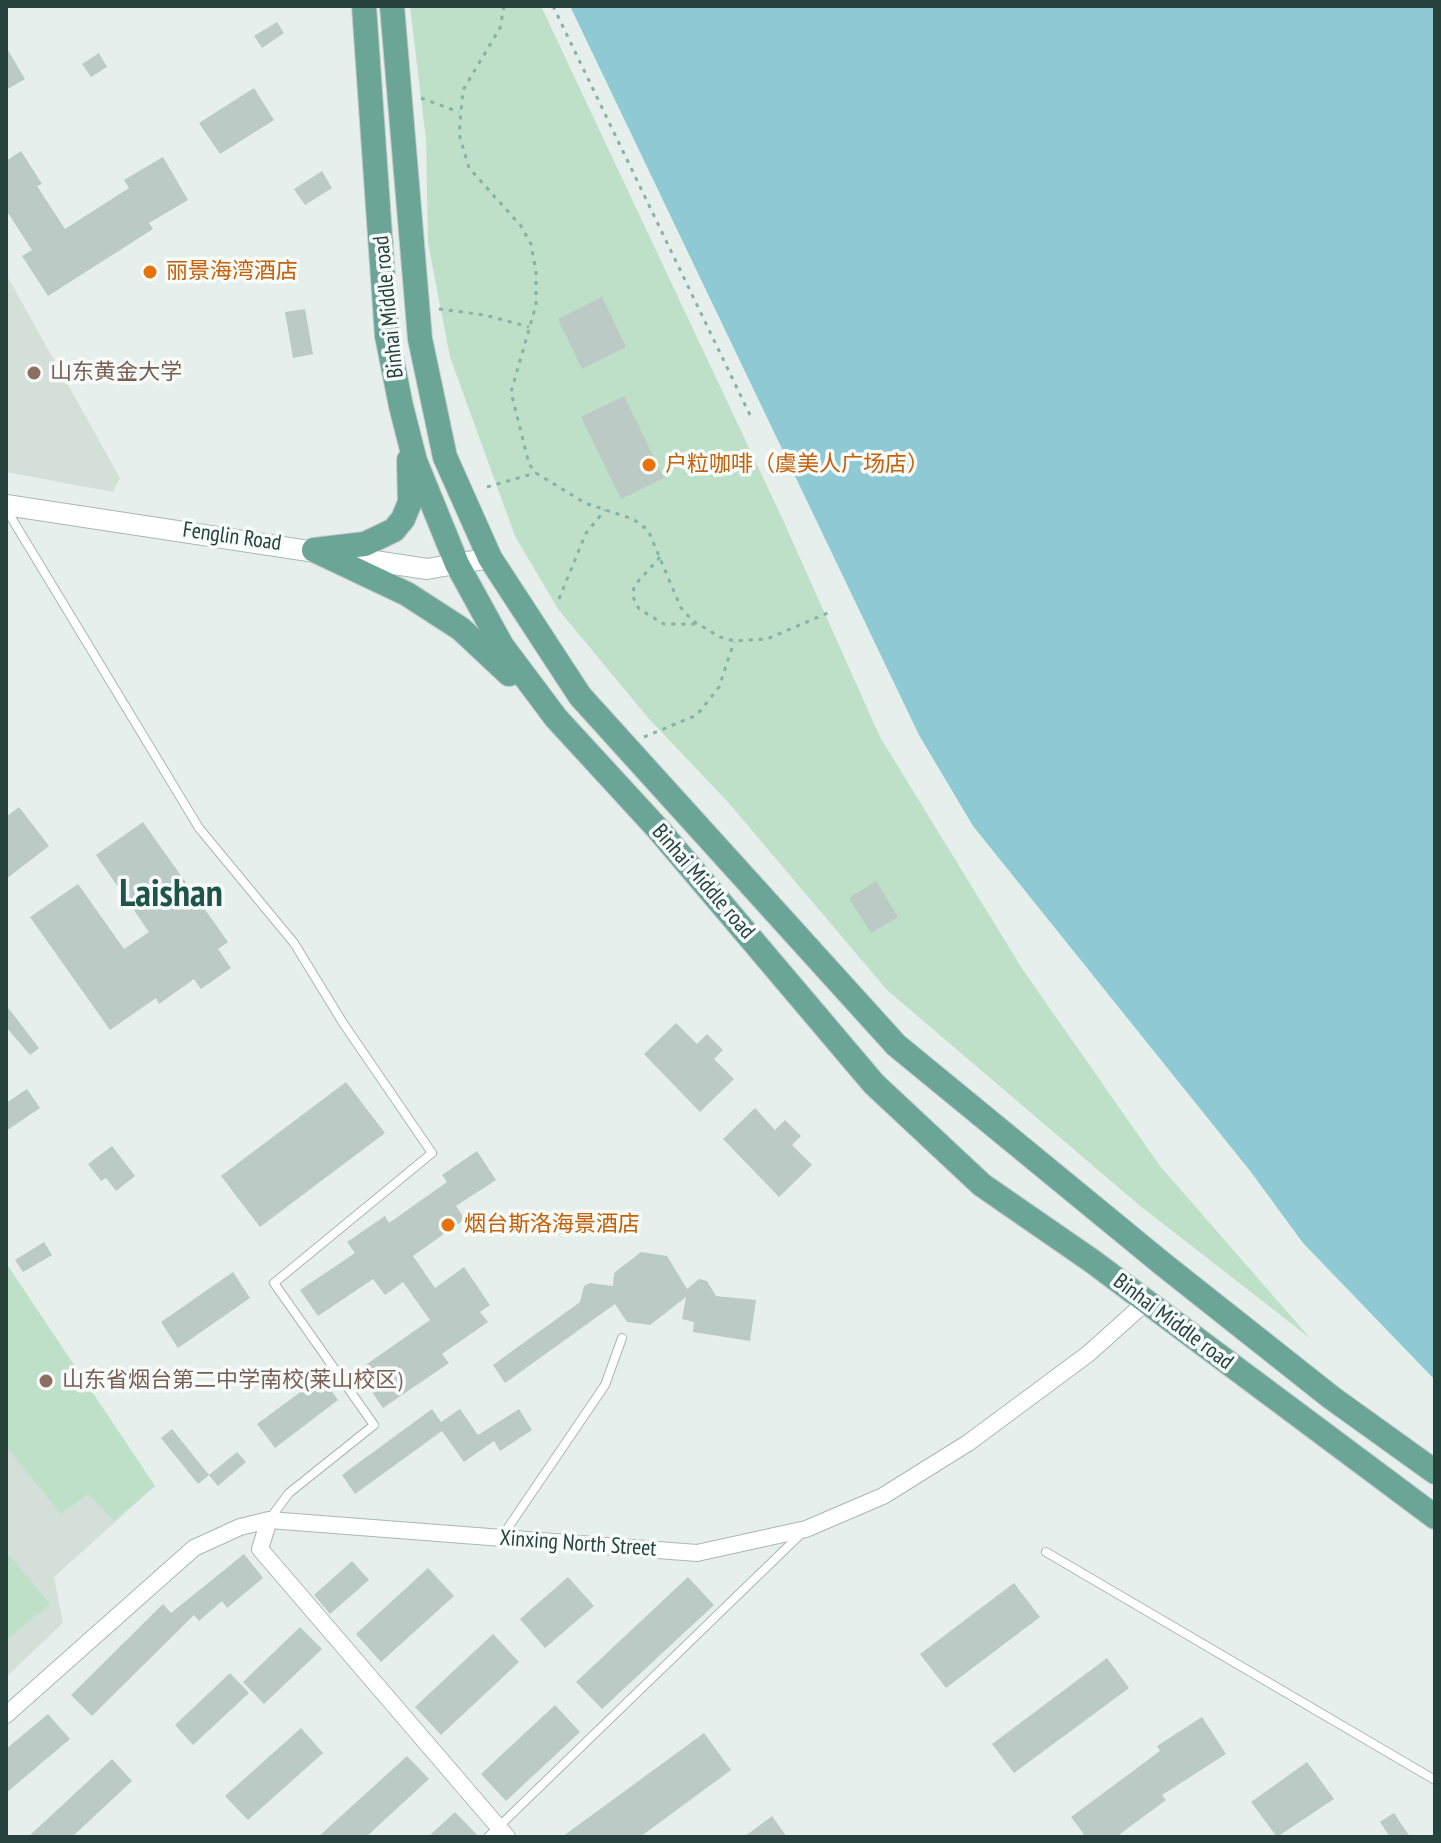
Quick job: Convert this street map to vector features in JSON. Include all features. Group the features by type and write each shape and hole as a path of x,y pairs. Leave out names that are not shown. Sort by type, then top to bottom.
{"main road":[{"name":"Binhai Middle road","path":"364,6 387,336 401,406 415,461 457,564 502,646 556,718 658,829 874,1084 982,1185 1146,1302 1435,1517"},
{"name":"Binhai Middle road","path":"392,6 425,367 445,457 490,558 580,696 896,1045 1176,1275 1332,1398 1435,1472"},
{"path":"314,550 365,544 394,530 403,519 410,502 410,467 401,406"},
{"path":"314,550 407,594 461,629 556,718"}],"street":[{"name":"Fenglin Road","path":"6,507 427,569 490,558"},
{"name":"Xinxing North Street","path":"6,1715 194,1548 240,1527 269,1520 697,1553 806,1529 883,1496 968,1443 1088,1354 1146,1302"},
{"path":"269,1520 260,1549 498,1834"}],"lane":[{"path":"6,507 103,663 199,828 294,943 343,1023 432,1153 274,1283 374,1425 289,1493 269,1520"},
{"path":"500,1539 605,1385 622,1338"},
{"path":"498,1834 806,1529"},
{"path":"1046,1552 1435,1780"}],"path":[{"path":"504,6 500,28 472,71 459,112 459,134 469,168 521,226 531,244 536,272 536,305 511,392 525,454 536,473 585,503 633,519 648,530 681,608 699,624 734,641 767,639 830,612"},
{"path":"553,6 750,415"},
{"path":"417,97 459,112"},
{"path":"435,310 470,312 529,327"},
{"path":"487,487 536,473"},
{"path":"559,599 586,533 605,510"},
{"path":"660,557 634,586 633,597 639,609 664,624 699,624"},
{"path":"640,738 677,726 697,715 719,687 734,641"}],"shaded area":[{"name":"山东黄金大学","path":"6,274 120,478 113,492 6,472"},
{"name":"山东省烟台第二中学南校(莱山校区)","path":"6,1263 155,1486 54,1577 63,1623 6,1677"}],"green space":[{"path":"410,6 541,6 783,520 880,737 1023,970 1160,1166 1310,1338 1139,1205 887,990 727,801 649,719 558,609 515,536 450,357 428,243 426,140"},
{"name":"山东省烟台第二中学南校(莱山校区)","path":"6,1263 155,1486 114,1521 88,1494 61,1514 6,1446"},
{"path":"6,1551 50,1604 6,1640"}],"water":[{"path":"570,6 1435,6 1435,1380 1303,1243 1251,1172 973,826 919,735"}],"building":[{"path":"277,22 284,33 262,48 254,36"},
{"path":"6,47 25,79 6,90"},
{"path":"99,53 107,67 91,77 82,64"},
{"path":"254,88 274,120 220,154 199,123"},
{"path":"21,151 42,184 37,186 65,229 129,188 124,180 163,157 188,200 149,223 153,229 48,296 22,256 32,250 6,210 6,161"},
{"path":"322,171 332,188 305,205 294,189"},
{"path":"602,297 626,347 582,369 558,319"},
{"path":"305,309 313,354 293,358 285,312"},
{"path":"624,396 664,478 621,499 581,417"},
{"path":"19,807 49,846 6,879 6,817"},
{"path":"143,822 228,942 218,949 231,968 201,989 194,979 159,1004 156,998 110,1030 30,917 78,884 124,949 149,932 96,855"},
{"path":"876,881 898,917 871,933 849,898"},
{"path":"6,1005 39,1048 30,1055 6,1027"},
{"path":"676,1023 697,1044 707,1034 723,1050 714,1059 734,1079 700,1112 644,1054"},
{"path":"346,1082 385,1133 260,1227 221,1176"},
{"path":"27,1089 40,1108 6,1131 6,1103"},
{"path":"755,1108 775,1130 785,1120 801,1136 792,1145 812,1165 779,1197 723,1139"},
{"path":"112,1146 135,1176 116,1191 106,1178 101,1181 88,1164"},
{"path":"477,1151 496,1180 456,1206 465,1219 413,1256 435,1288 464,1267 490,1305 480,1312 488,1322 442,1354 449,1363 383,1408 357,1371 430,1320 403,1282 385,1295 373,1279 318,1316 300,1290 355,1253 347,1242 385,1216 389,1223 447,1182 442,1175"},
{"path":"44,1242 52,1255 23,1272 15,1260"},
{"path":"641,1252 667,1256 687,1289 699,1279 707,1281 716,1296 756,1300 750,1341 693,1332 694,1322 682,1319 686,1297 650,1325 627,1322 615,1304 505,1383 493,1365 580,1302 584,1286 590,1283 613,1286 614,1273"},
{"path":"233,1272 250,1298 178,1348 161,1322"},
{"path":"321,1377 338,1400 275,1448 257,1424"},
{"path":"432,1409 441,1422 460,1409 478,1435 519,1409 532,1430 500,1451 494,1441 464,1462 442,1431 355,1494 342,1475"},
{"path":"172,1429 209,1475 198,1484 161,1438"},
{"path":"237,1452 246,1462 218,1486 209,1475"},
{"path":"244,1554 263,1578 227,1608 222,1601 199,1621 194,1615 92,1716 71,1695 163,1604 171,1613"},
{"path":"352,1561 369,1580 330,1614 314,1595"},
{"path":"428,1568 454,1596 381,1662 356,1634"},
{"path":"568,1577 594,1606 545,1648 520,1619"},
{"path":"688,1577 714,1605 602,1709 576,1682"},
{"path":"1014,1583 1040,1617 946,1688 920,1654"},
{"path":"300,1627 322,1649 264,1704 243,1682"},
{"path":"493,1634 519,1662 441,1735 415,1707"},
{"path":"1107,1658 1129,1688 1014,1773 992,1744"},
{"path":"230,1673 249,1693 193,1745 175,1725"},
{"path":"555,1705 580,1732 506,1801 481,1774"},
{"path":"48,1714 70,1739 6,1793 6,1749"},
{"path":"1202,1717 1226,1754 1162,1795 1166,1800 1116,1837 1086,1837 1071,1817 1160,1751 1157,1746"},
{"path":"301,1728 323,1753 248,1820 225,1796"},
{"path":"704,1733 731,1770 640,1837 562,1837"},
{"path":"407,1756 429,1779 366,1837 318,1837"},
{"path":"112,1759 132,1781 72,1837 28,1837"},
{"path":"1307,1762 1334,1799 1277,1837 1251,1802"},
{"path":"455,1812 479,1837 428,1837"},
{"path":"1394,1813 1410,1837 1390,1837 1380,1822"},
{"path":"772,1816 787,1837 744,1837"}],"place":[{"name":"丽景海湾酒店","path":"150,272"},
{"name":"山东黄金大学","path":"34,373"},
{"name":"户粒咖啡（虞美人广场店）","path":"649,465"},
{"name":"烟台斯洛海景酒店","path":"448,1225"},
{"name":"山东省烟台第二中学南校(莱山校区)","path":"46,1381"}],"district":[{"name":"Laishan","path":"171,895"}]}
